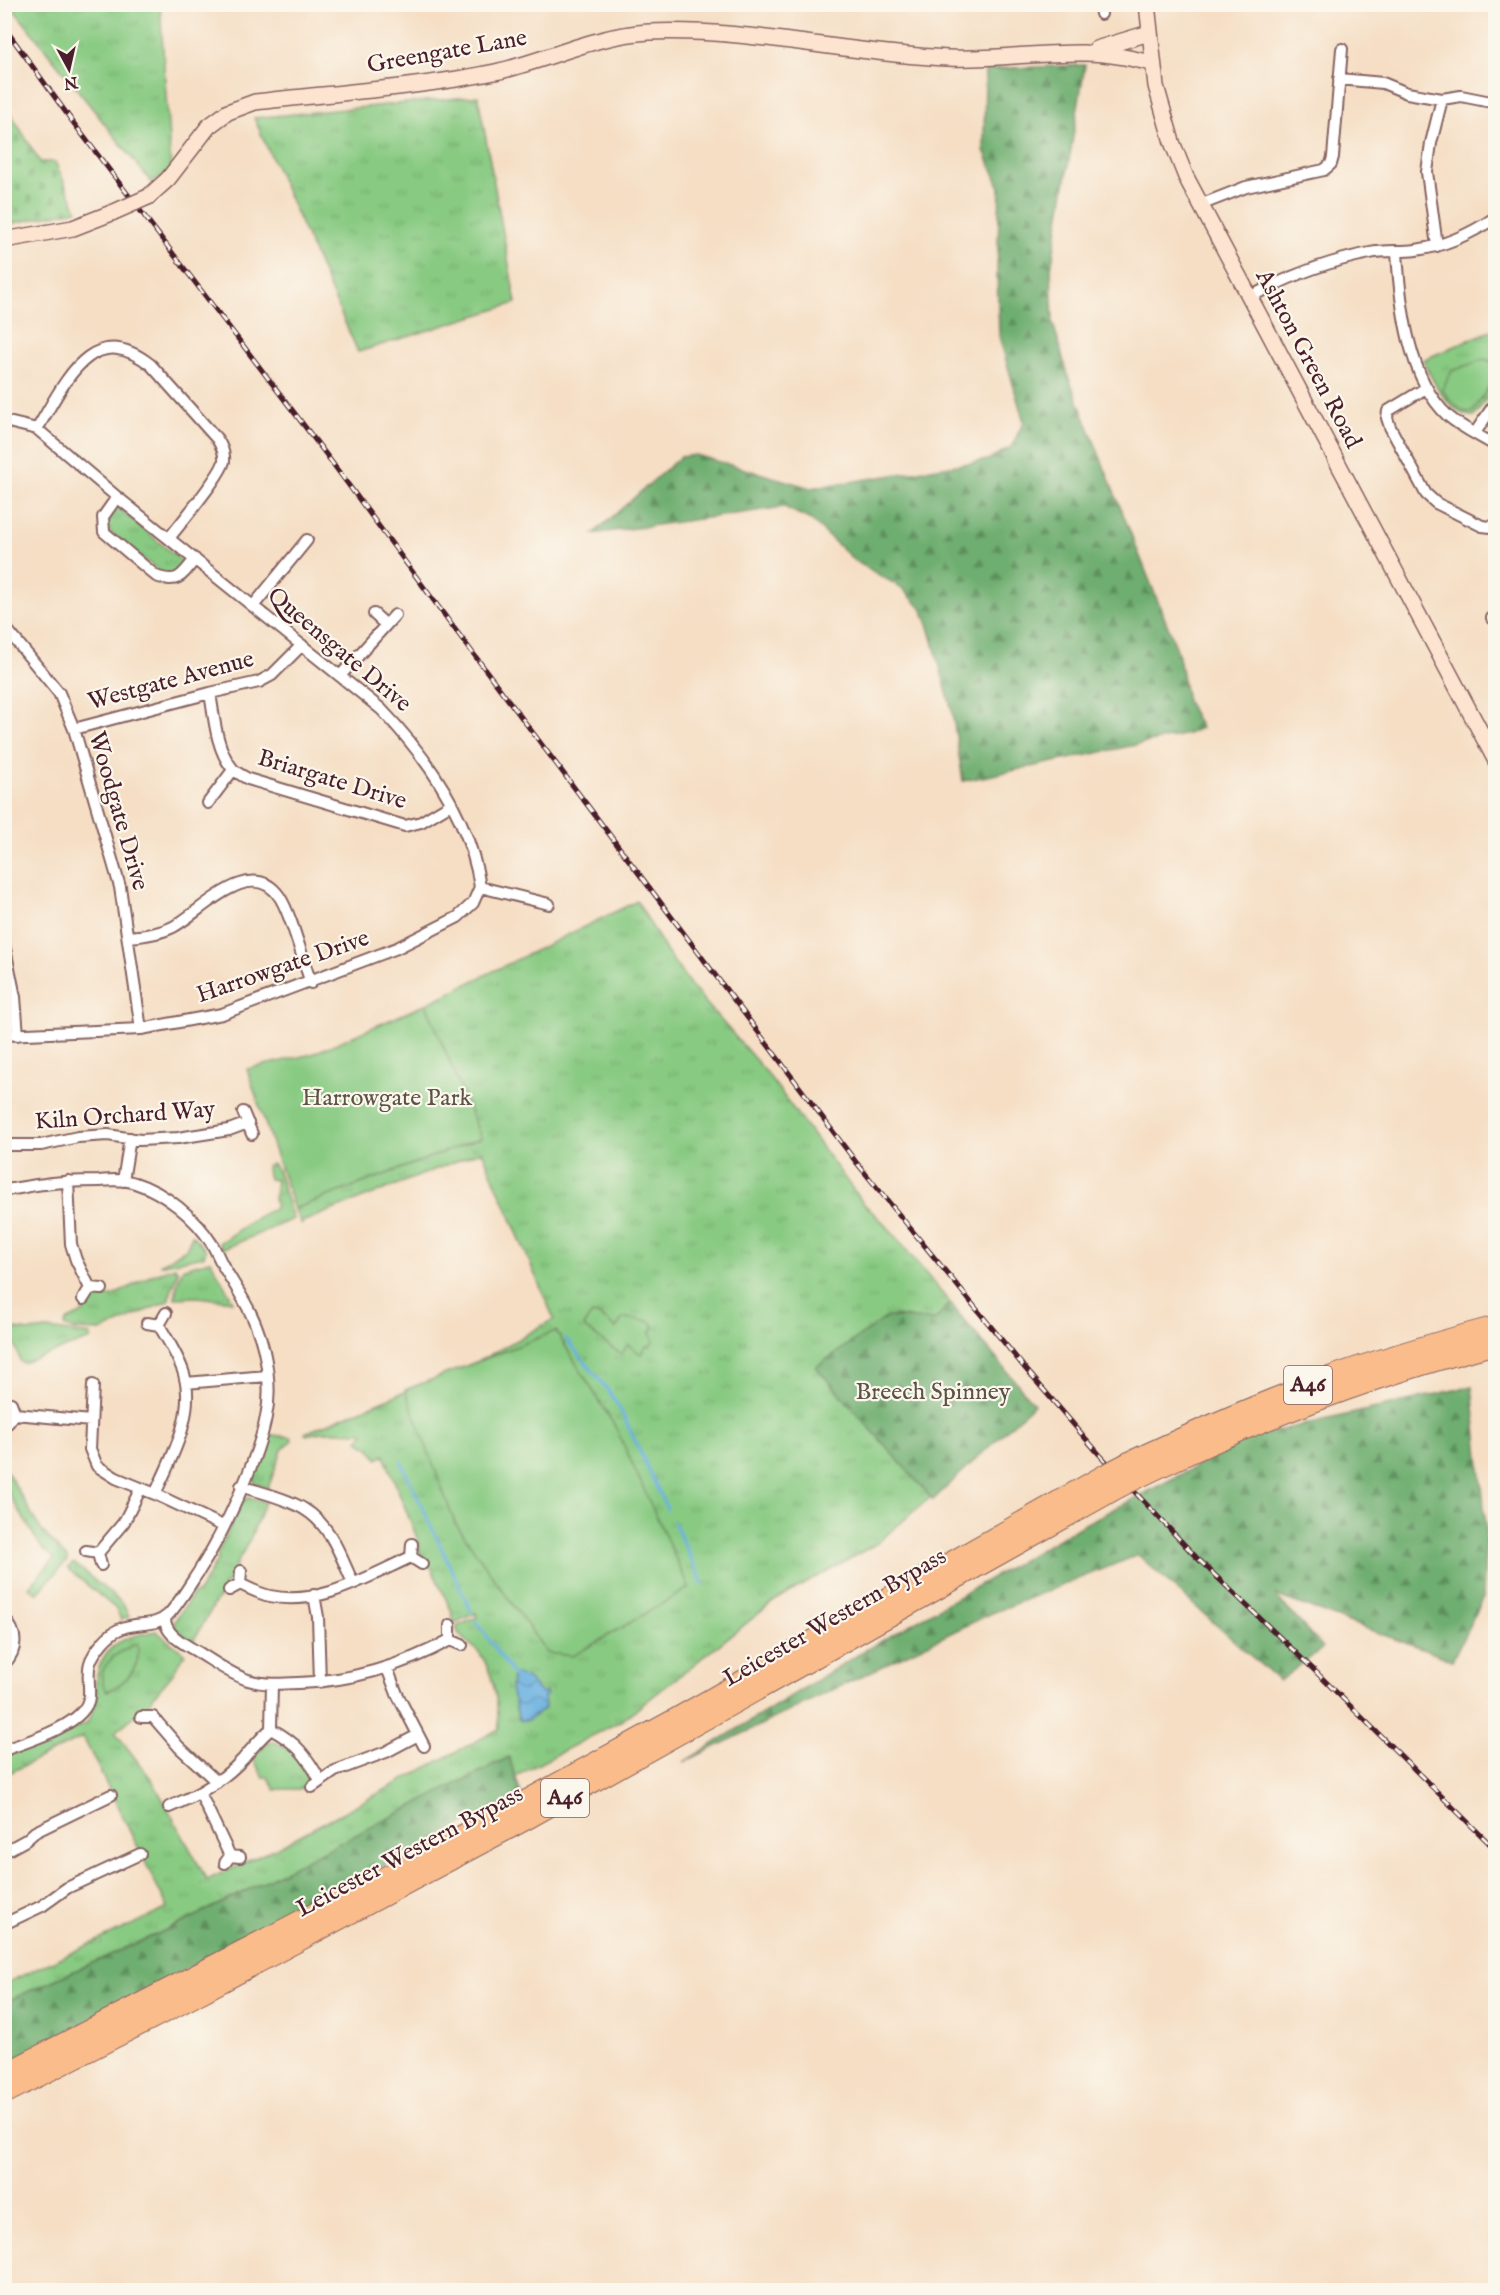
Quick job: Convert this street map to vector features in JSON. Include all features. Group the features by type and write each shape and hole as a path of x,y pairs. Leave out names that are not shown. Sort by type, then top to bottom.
{"highway":[{"name":"A46","path":"1112,1481 1200,1429 1322,1380 1496,1326"},
{"name":"A46","path":"1134,1470 1429,1361 1496,1344"},
{"name":"Leicester Western Bypass","path":"4,2074 437,1849 1112,1481"},
{"name":"Leicester Western Bypass","path":"4,2094 175,2007 529,1818 1112,1481"}],"street":[{"name":"Ashton Green Road","path":"1147,4 1156,86 1172,142 1186,177 1496,760"},
{"name":"Greengate Lane","path":"4,240 73,228 148,197 168,179 209,126 237,108 255,102 447,80 493,72 524,65 612,36 647,32 717,33 901,55 994,58 1084,53 1109,54 1152,63"},
{"name":"Greengate Lane","path":"1084,53 1149,33"},
{"path":"1200,205 1244,188 1324,170 1330,166 1333,157 1342,49"},
{"path":"1339,80 1383,82 1407,93 1442,99 1461,96 1496,103"},
{"path":"1437,246 1427,172 1442,99"},
{"path":"1250,297 1313,268 1374,252 1397,252 1437,246 1459,238 1496,217"},
{"path":"1397,252 1407,330 1416,367 1426,388 1449,417 1496,446"},
{"path":"37,429 79,363 92,353 120,350 140,356 151,365 217,439 223,449 224,461 217,475 170,537"},
{"path":"1426,388 1388,411 1390,428 1425,494 1437,503 1482,526 1493,526 1493,539"},
{"path":"1475,433 1496,402"},
{"name":"Queensgate Drive","path":"4,420 37,429 117,497 170,537 381,709 403,732 428,765 451,804 467,833 476,860 480,887"},
{"path":"117,497 103,517 104,532 156,576 166,580 175,580 183,575 195,559"},
{"path":"254,605 307,540"},
{"path":"296,553 305,561"},
{"path":"374,614 386,625"},
{"path":"340,676 395,615"},
{"name":"Woodgate Drive","path":"4,626 59,693 74,729 120,888 141,1029"},
{"name":"Westgate Avenue","path":"74,729 259,682 272,675 302,645"},
{"name":"Briargate Drive","path":"210,693 215,724 225,759 234,770 248,778 405,826 421,822 451,804"},
{"name":"Ashton Green Road","path":"1474,719 1496,735"},
{"name":"Briargate Drive","path":"207,804 234,770"},
{"path":"128,937 148,935 175,927 226,890 252,881 261,883 269,886 280,897 310,982"},
{"path":"480,887 551,904"},
{"name":"Harrowgate Drive","path":"4,1035 141,1029 222,1014 397,948 458,917 473,903 480,887"},
{"path":"4,944 15,997 18,1035"},
{"path":"243,1112 252,1134"},
{"name":"Kiln Orchard Way","path":"4,1145 41,1145 78,1137 108,1135 130,1138 182,1138 248,1124"},
{"path":"123,1181 130,1138"},
{"path":"68,1181 71,1244 90,1288"},
{"path":"4,1190 68,1181 123,1181 147,1187 179,1209 199,1227 217,1254 257,1328 267,1376 267,1417 223,1526 200,1570 165,1617 164,1625 170,1633 185,1645 239,1676 272,1684 320,1682 387,1668 408,1661 450,1640 462,1645"},
{"path":"90,1288 102,1289"},
{"path":"83,1299 90,1288"},
{"path":"159,1325 166,1314"},
{"path":"147,1323 159,1325"},
{"path":"155,1494 173,1453 188,1394 181,1365 159,1325"},
{"path":"186,1383 267,1376"},
{"path":"93,1385 90,1449 97,1466 116,1478 223,1526"},
{"path":"10,1403 15,1414"},
{"path":"15,1414 91,1421"},
{"path":"8,1424 15,1414"},
{"path":"241,1486 295,1504 313,1516 327,1530 353,1583"},
{"path":"98,1553 124,1522 141,1488"},
{"path":"411,1557 412,1544"},
{"path":"86,1551 98,1553"},
{"path":"98,1553 101,1566"},
{"path":"240,1584 269,1596 314,1595 331,1592 411,1557"},
{"path":"411,1557 422,1564"},
{"path":"4,1571 4,1578"},
{"path":"240,1571 240,1584"},
{"path":"229,1590 240,1584"},
{"path":"314,1595 318,1617 320,1682"},
{"path":"4,1750 41,1736 78,1717 88,1704 87,1670 103,1643 116,1630 165,1617"},
{"path":"4,1619 12,1626 16,1638 9,1658 4,1664"},
{"path":"450,1625 450,1640"},
{"path":"387,1668 394,1688 424,1746"},
{"path":"169,1808 217,1782 271,1729 272,1684"},
{"path":"141,1717 153,1717 179,1747 217,1782"},
{"path":"271,1729 297,1745 305,1754 316,1783 344,1767 386,1752 418,1735"},
{"path":"200,1793 232,1858"},
{"path":"4,1852 26,1840 35,1832 111,1795"},
{"path":"4,1924 42,1906 67,1888 140,1854"}],"green space":[{"path":"10,5 160,5 171,171 151,182"},
{"path":"1085,65 1051,269 1053,323 1068,376 1178,652 1187,701 1201,728 1188,734 963,781 952,711 922,609 902,588 855,561 811,520 784,507 593,534 680,457 696,455 811,488 988,460 1011,447 1024,422 999,336 997,273 1000,188 984,150 985,69"},
{"path":"478,96 516,303 358,352 254,118"},
{"path":"4,102 40,162 55,162 77,210 5,225"},
{"path":"1495,329 1495,386 1475,416 1466,415 1458,411 1443,396 1423,360"},
{"path":"1484,359 1495,363 1495,377 1473,412 1464,411 1456,406 1442,390 1452,371"},
{"path":"118,508 184,563 179,574 165,576 111,533 107,527 107,515 113,509"},
{"path":"637,901 668,954 692,987 766,1072 863,1203 886,1225 950,1303 935,1320 894,1316 816,1367 932,1496 876,1544 776,1600 624,1719 514,1777 509,1758 184,1922 5,2002 4,1984 168,1908 83,1737 5,1775 5,1757 88,1723 95,1704 99,1669 103,1659 116,1644 134,1636 156,1631 185,1654 172,1675 154,1696 147,1710 138,1713 115,1732 152,1780 207,1880 276,1848 499,1729 497,1701 490,1672 481,1655 460,1636 456,1627 477,1617 476,1613 454,1623 451,1610 432,1569 419,1554 419,1543 384,1455 378,1459 358,1440 364,1433 322,1432 306,1435 305,1433 481,1360 554,1319 482,1151 302,1222 302,1225 294,1209 481,1138 426,1004"},
{"name":"Harrowgate Park","path":"426,1004 481,1138 294,1209 247,1069 312,1054"},
{"path":"273,1164 278,1172 293,1219 223,1249 219,1243 273,1210 276,1205 274,1202 276,1180 269,1179 266,1166"},
{"path":"192,1235 206,1250 204,1256 159,1265 186,1249"},
{"path":"209,1261 233,1301 197,1297 175,1298 183,1268"},
{"path":"175,1267 178,1272 168,1301 101,1331 73,1330 64,1326 66,1321 81,1314 95,1298 113,1296 152,1275"},
{"name":"Breech Spinney","path":"950,1303 1034,1404 933,1500 816,1367 887,1317 935,1320"},
{"path":"592,1314 600,1316 616,1328 623,1318 651,1322 654,1327 650,1333 654,1341 650,1346 646,1346 641,1354 628,1345 621,1354 585,1328 585,1323"},
{"path":"16,1329 29,1331 48,1329 90,1335 91,1339 23,1363 9,1336 9,1332"},
{"path":"556,1331 616,1428 689,1588 573,1656 547,1653 455,1523 405,1390"},
{"path":"1472,1386 1486,1527 1483,1599 1452,1660 1275,1595 1323,1648 1279,1681 1138,1555 992,1613 684,1762 859,1654 1081,1526 1255,1436"},
{"path":"272,1435 291,1437 292,1440 282,1450 268,1488 254,1483 253,1477 267,1439"},
{"path":"5,1468 41,1530 67,1558 67,1561 37,1594 29,1587 54,1558 41,1547 8,1493 5,1486"},
{"path":"244,1499 265,1502 250,1539 234,1569 233,1579 224,1585 227,1590 217,1600 193,1641 175,1629 174,1622 193,1594 198,1593 218,1559 217,1554"},
{"path":"74,1563 123,1604 129,1617 121,1620 116,1609 67,1568"},
{"path":"137,1644 138,1659 131,1673 121,1684 107,1691 103,1683 104,1668 114,1656"},
{"path":"272,1742 286,1747 301,1759 309,1773 310,1780 306,1786 300,1789 275,1790 268,1777 263,1777 253,1758 265,1744"},
{"path":"509,1757 521,1794 5,2064 5,2002 184,1922"}],"water":[{"path":"517,1674 528,1679 542,1694 546,1692 547,1695 544,1697 545,1708 527,1721 519,1720 511,1689 512,1678"}],"waterway":[{"path":"566,1339 608,1390 621,1411 667,1509"},
{"path":"401,1462 471,1611"},
{"path":"674,1523 703,1584"},
{"path":"476,1621 514,1676"}],"railway":[{"path":"4,27 72,121 325,453 856,1162 1024,1367 1099,1454 1197,1558 1496,1850"}]}
